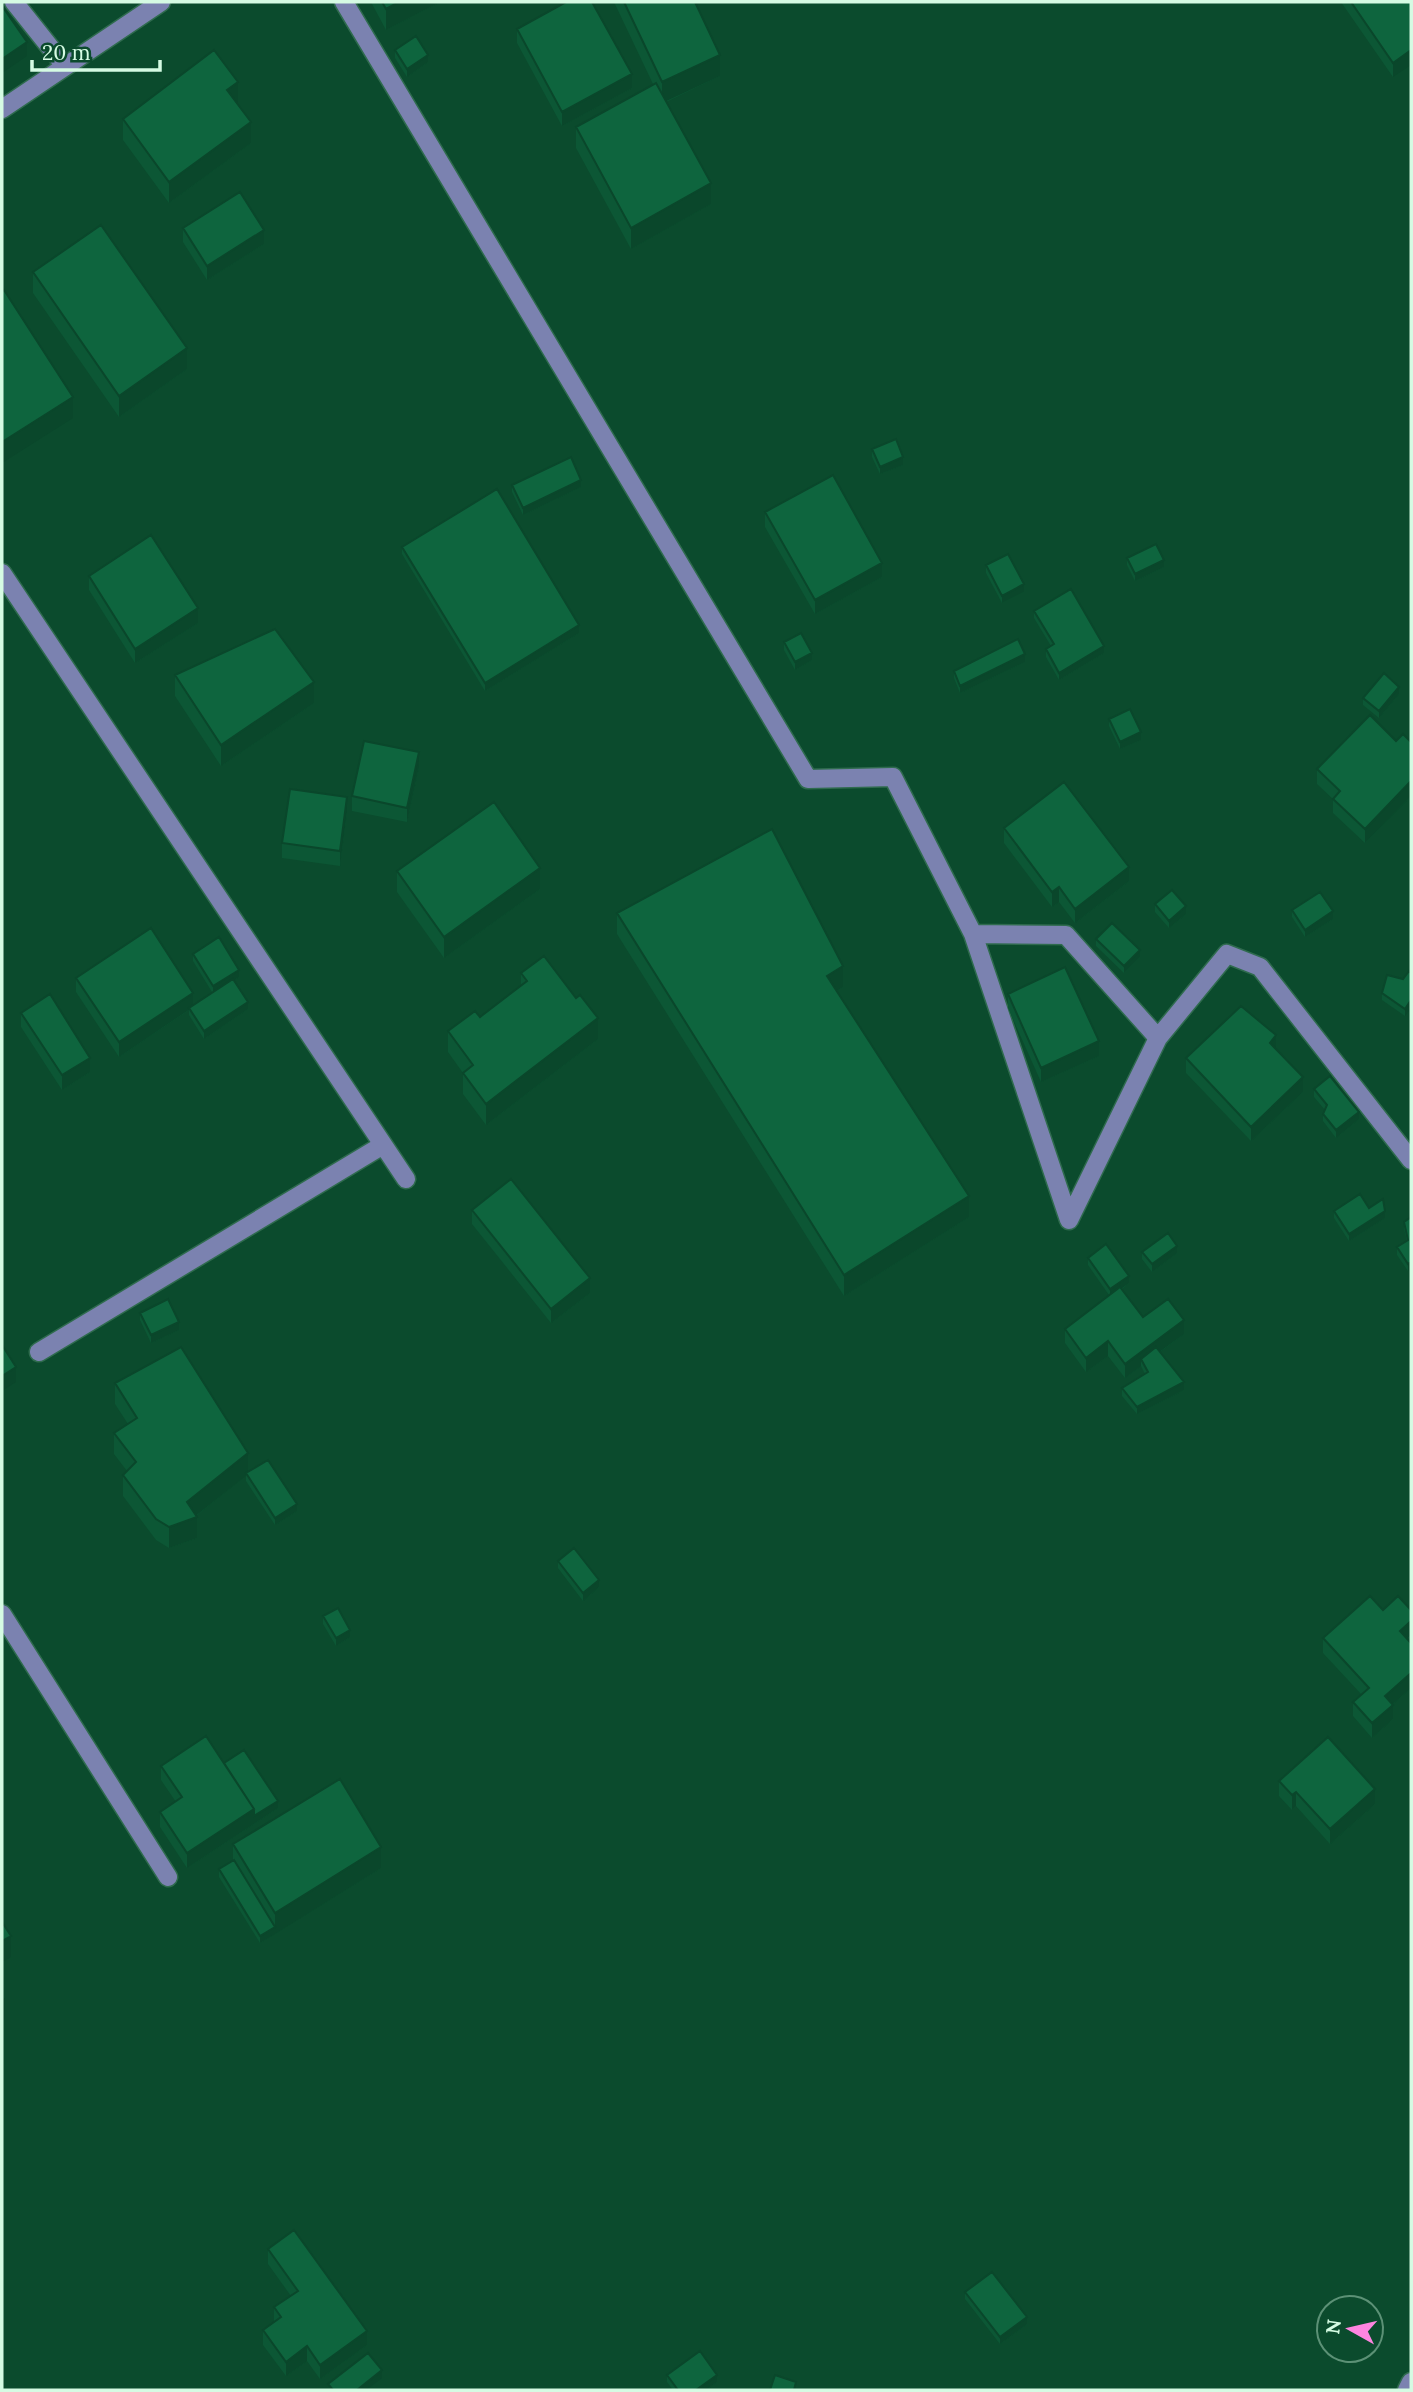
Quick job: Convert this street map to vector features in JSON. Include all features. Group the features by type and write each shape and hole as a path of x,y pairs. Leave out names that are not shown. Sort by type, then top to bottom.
{"street":[{"path":"14,2 65,66"},
{"path":"344,2 808,779 893,777 973,934 1069,1220 1157,1038 1227,954 1259,967 1411,1160"},
{"path":"2,109 150,5"},
{"path":"2,573 406,1180"},
{"path":"973,934 1066,935 1157,1038"},
{"path":"39,1352 383,1145"},
{"path":"2,1614 167,1877"},
{"path":"1407,2390 1411,2382"}],"building":[{"path":"382,2 399,2 386,9"},
{"path":"566,2 592,2 632,74 562,112 517,29"},
{"path":"624,2 695,2 720,55 662,82"},
{"path":"1351,2 1411,2 1411,50 1393,63"},
{"path":"2,6 27,42 2,59"},
{"path":"416,36 428,55 407,69 395,50"},
{"path":"214,50 238,82 227,90 251,122 169,182 123,119"},
{"path":"656,83 711,183 631,228 576,127"},
{"path":"240,192 264,230 207,266 183,228"},
{"path":"101,225 187,348 119,396 33,272"},
{"path":"4,290 73,397 2,442 2,291"},
{"path":"896,439 903,457 880,467 872,449"},
{"path":"571,457 581,480 523,508 512,485"},
{"path":"833,475 882,563 815,600 765,512"},
{"path":"497,489 579,625 485,683 402,547"},
{"path":"151,535 198,608 135,649 89,576"},
{"path":"1156,544 1164,560 1135,574 1127,558"},
{"path":"1008,554 1024,584 1002,596 986,565"},
{"path":"1071,589 1104,646 1059,673 1046,649 1054,644 1034,611"},
{"path":"275,629 314,682 221,745 175,675"},
{"path":"801,633 812,653 795,662 784,642"},
{"path":"1018,639 1025,654 960,686 954,671"},
{"path":"1384,673 1399,687 1379,711 1363,698"},
{"path":"1130,709 1141,732 1120,742 1109,719"},
{"path":"1370,715 1396,741 1403,734 1411,742 1411,781 1365,829 1333,799 1340,791 1317,769"},
{"path":"364,741 419,752 407,808 352,796"},
{"path":"1064,782 1129,867 1075,909 1059,887 1052,892 1004,828"},
{"path":"290,789 347,797 340,851 282,843"},
{"path":"494,802 540,868 444,937 397,871"},
{"path":"772,829 843,966 827,976 969,1196 844,1275 617,913"},
{"path":"1172,890 1186,906 1169,921 1155,904"},
{"path":"1320,892 1333,911 1305,930 1292,910"},
{"path":"1112,923 1140,950 1124,966 1096,939"},
{"path":"151,928 193,993 119,1042 76,978"},
{"path":"219,937 239,970 213,986 193,954"},
{"path":"544,956 576,998 580,995 598,1018 486,1104 463,1073 473,1065 448,1031 475,1011 480,1017 527,981 521,973"},
{"path":"1065,967 1099,1041 1041,1068 1008,994"},
{"path":"1409,971 1411,1000 1405,1009 1382,993 1387,975 1403,979"},
{"path":"233,979 248,1002 204,1031 189,1008"},
{"path":"50,994 90,1058 62,1075 21,1013"},
{"path":"1241,1006 1276,1035 1270,1043 1303,1077 1251,1127 1186,1058"},
{"path":"1330,1076 1359,1112 1336,1130 1323,1114 1327,1105 1314,1089"},
{"path":"511,1179 590,1278 551,1309 472,1210"},
{"path":"1360,1194 1369,1208 1383,1199 1385,1211 1349,1234 1334,1211"},
{"path":"1411,1217 1411,1262 1408,1264 1397,1247 1408,1240 1404,1222"},
{"path":"1168,1233 1177,1246 1152,1264 1142,1252"},
{"path":"1106,1244 1129,1276 1110,1289 1088,1258"},
{"path":"1120,1287 1143,1317 1168,1299 1184,1320 1125,1364 1108,1341 1086,1358 1065,1329"},
{"path":"168,1299 179,1322 151,1335 140,1313"},
{"path":"2,1345 16,1367 2,1376"},
{"path":"181,1347 248,1453 187,1502 197,1517 169,1527 156,1519 123,1475 136,1462 114,1433 137,1418 115,1383"},
{"path":"1156,1347 1184,1382 1137,1407 1122,1388 1148,1372 1141,1359"},
{"path":"268,1460 297,1504 275,1518 246,1473"},
{"path":"574,1548 599,1580 583,1593 558,1561"},
{"path":"1370,1596 1383,1610 1398,1596 1411,1610 1411,1621 1400,1631 1411,1643 1411,1673 1385,1696 1393,1705 1372,1723 1353,1702 1369,1688 1323,1638"},
{"path":"338,1608 350,1630 336,1638 323,1616"},
{"path":"206,1736 254,1809 187,1853 160,1812 182,1797 161,1766"},
{"path":"1328,1737 1375,1789 1330,1829 1296,1792 1292,1795 1279,1781"},
{"path":"244,1750 278,1801 254,1816 254,1809 224,1763"},
{"path":"340,1779 381,1847 275,1913 233,1844"},
{"path":"234,1860 275,1927 260,1936 219,1869"},
{"path":"2,1922 11,1936 2,1941"},
{"path":"294,2230 367,2331 320,2365 307,2346 286,2362 263,2330 281,2317 274,2307 298,2291 268,2249"},
{"path":"992,2272 1027,2317 1000,2337 965,2292"},
{"path":"700,2351 717,2375 696,2390 678,2390 667,2375"},
{"path":"368,2353 382,2370 357,2390 333,2390 328,2384"},
{"path":"775,2375 796,2382 794,2390 770,2390"}]}
